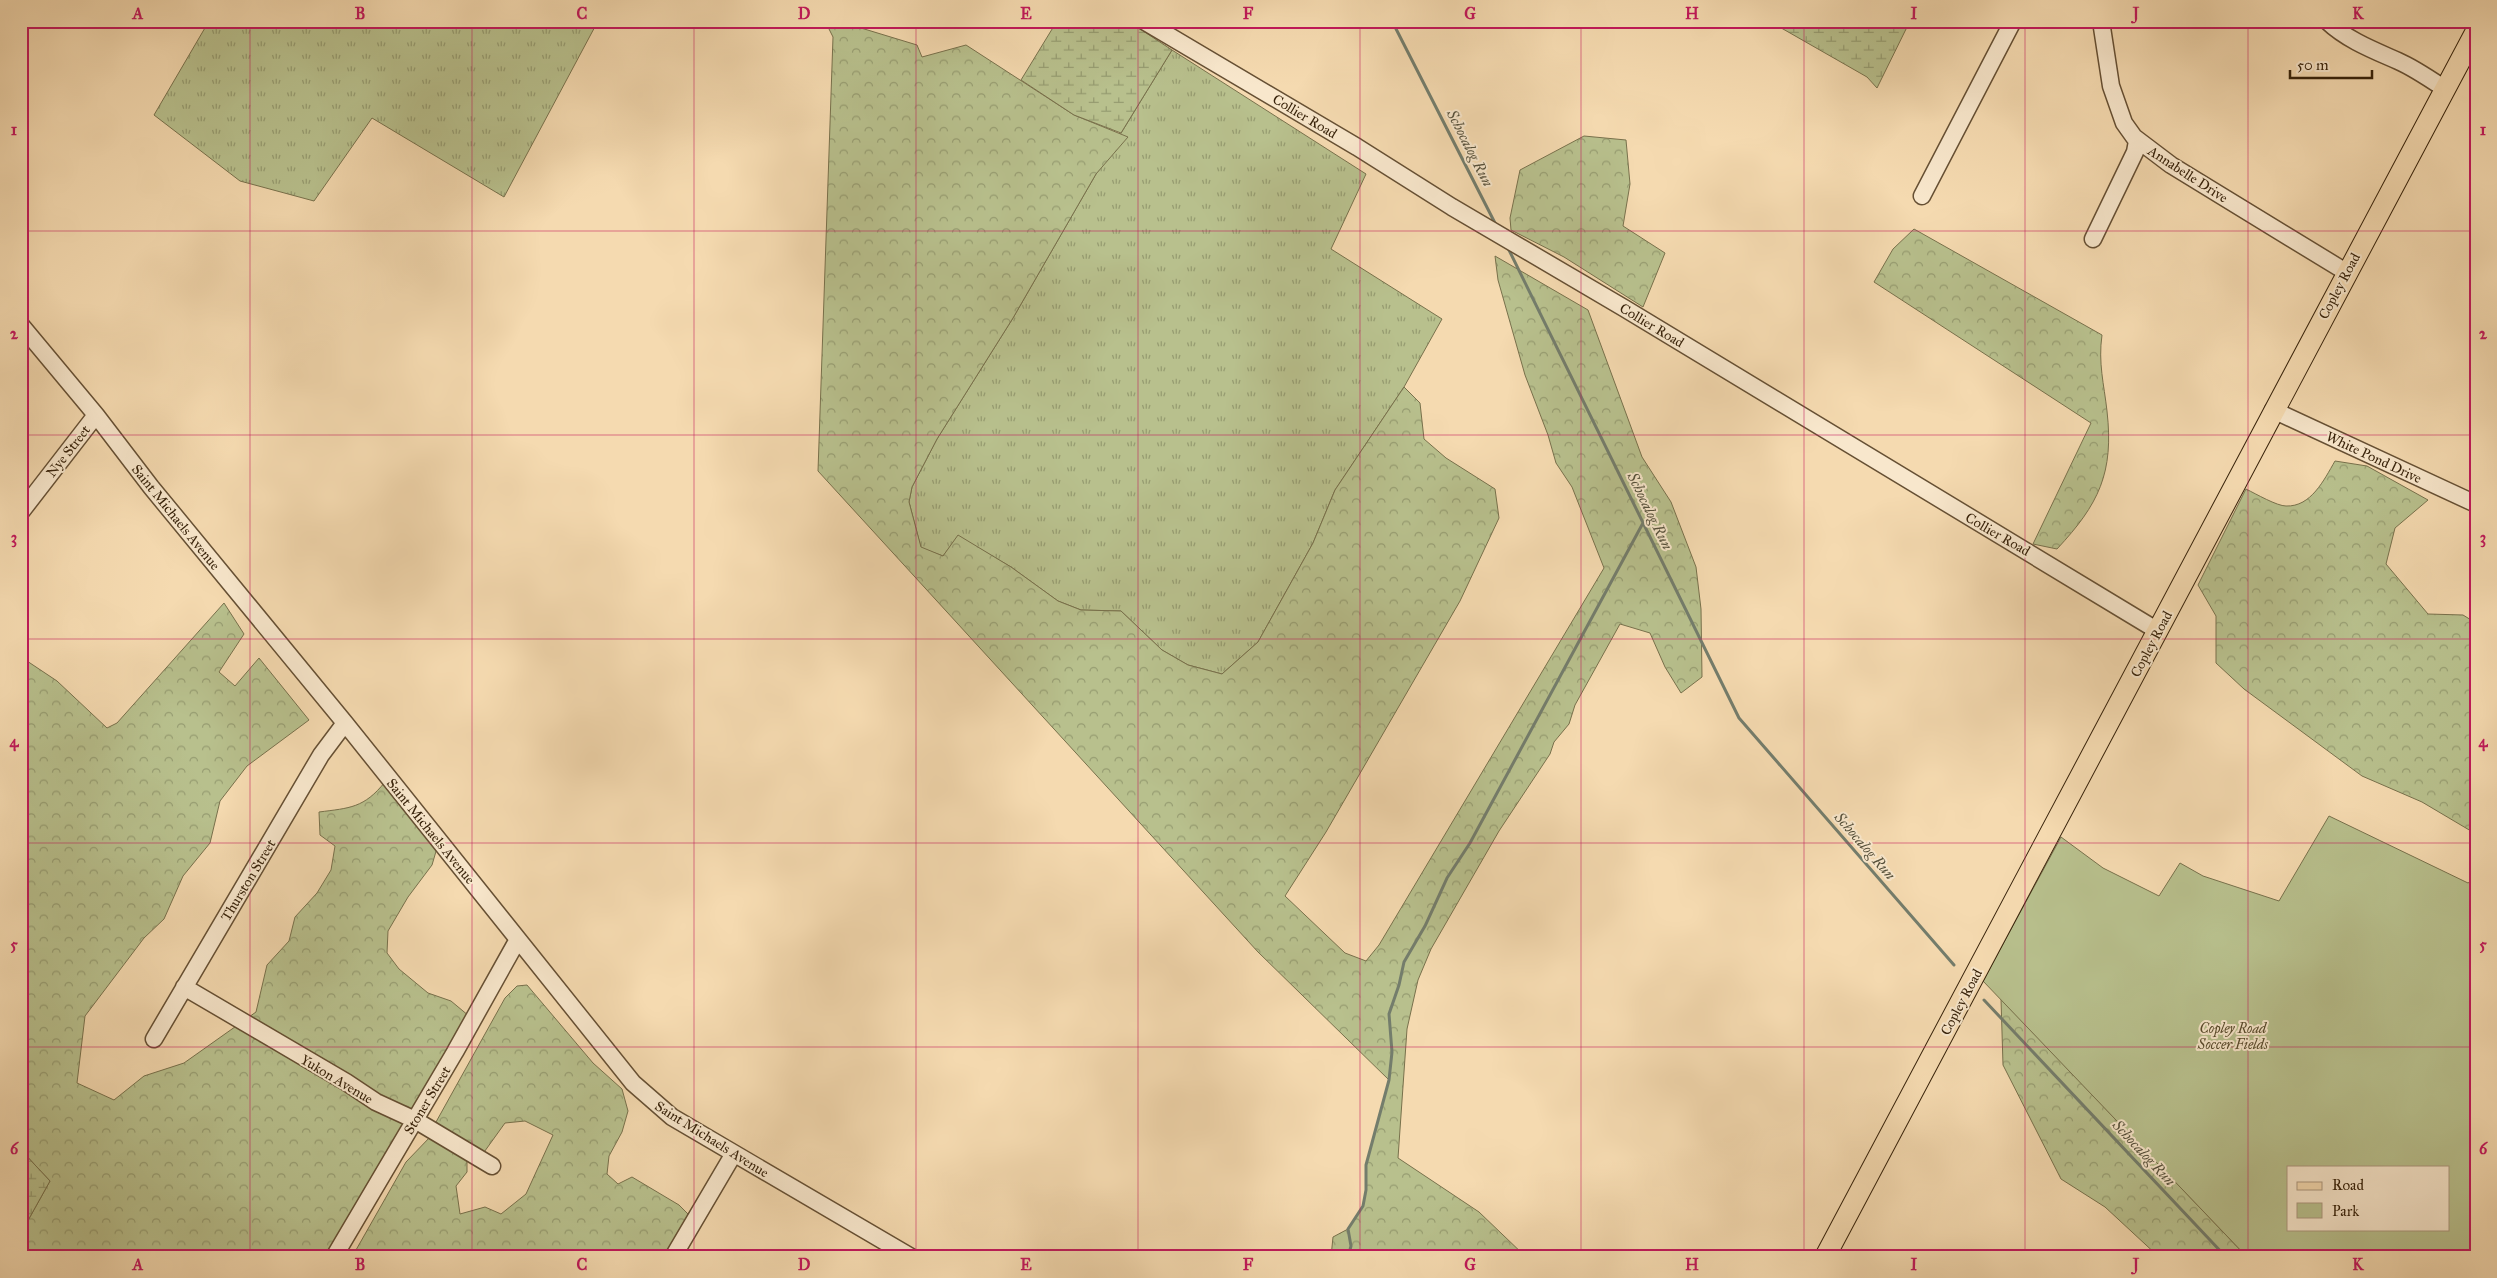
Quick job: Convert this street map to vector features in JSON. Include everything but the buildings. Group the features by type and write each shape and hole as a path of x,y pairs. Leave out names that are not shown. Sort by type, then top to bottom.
{"main road":[{"name":"Copley Road","path":"1825,1257 2158,631 2346,272 2476,31"}],"street":[{"name":"Collier Road","path":"1144,21 1357,147 1485,227 1933,496 2092,589 2158,631"},
{"path":"1922,196 2013,21"},
{"name":"Annabelle Drive","path":"2101,21 2112,86 2124,123 2138,140 2171,165 2346,272"},
{"path":"2327,21 2338,32 2379,54 2407,66 2445,89"},
{"path":"2093,239 2135,152 2138,140"},
{"name":"Saint Michaels Avenue","path":"21,325 96,415 150,487 345,723 517,941 554,982 604,1048 645,1096 672,1117 733,1155 813,1198 910,1257"},
{"name":"White Pond Drive","path":"2273,410 2476,504"},
{"name":"Nye Street","path":"21,512 96,415"},
{"name":"Thurston Street","path":"154,1039 321,755 345,723"},
{"name":"Stoner Street","path":"334,1257 517,941"},
{"name":"Yukon Avenue","path":"184,988 346,1082 376,1102 415,1120 492,1166"},
{"path":"673,1257 733,1155"}],"green space":[{"path":"209,21 598,21 504,197 372,118 314,201 240,181 154,115"},
{"path":"825,21 838,21 917,45 922,57 966,45 1074,115 1128,137 1096,174 1013,318 937,439 912,487 909,502 921,547 943,556 958,535 1011,567 1058,601 1081,610 1121,611 1162,650 1188,665 1222,674 1258,642 1313,543 1335,490 1404,387 1420,403 1424,439 1446,458 1495,489 1499,518 1460,601 1326,832 1285,896 1345,953 1366,961 1379,945 1604,568 1572,487 1556,463 1548,435 1525,375 1498,280 1495,256 1588,310 1642,457 1671,502 1696,567 1701,609 1702,677 1681,693 1665,667 1650,633 1620,624 1575,705 1569,724 1554,742 1550,754 1499,831 1431,949 1418,980 1407,1029 1398,1158 1479,1212 1526,1257 1331,1257 1333,1237 1348,1229 1363,1206 1366,1190 1366,1165 1389,1080 1258,952 818,471 833,37"},
{"path":"1057,21 1128,21 1172,50 1121,133 1074,115 1021,80"},
{"path":"1769,21 1910,21 1877,88 1867,77"},
{"path":"1172,50 1366,174 1331,249 1442,319 1404,387 1335,490 1313,543 1258,642 1222,674 1188,665 1162,650 1121,611 1081,610 1058,601 1011,567 958,536 943,556 921,548 909,502 912,487 937,439 1013,318 1096,174"},
{"path":"1584,136 1626,140 1630,184 1623,226 1665,253 1643,307 1564,257 1511,230 1510,218 1520,170"},
{"path":"1914,229 2102,335 2101,364 2109,433 2105,470 2093,502 2084,517 2057,549 2033,544 2091,423 1874,282 1893,249"},
{"path":"2335,461 2367,466 2428,500 2395,528 2386,564 2428,614 2463,615 2476,623 2476,834 2422,802 2362,776 2244,689 2216,663 2216,616 2198,585 2246,489 2277,504 2295,505 2303,502 2316,491"},
{"path":"224,603 244,634 219,672 235,686 259,658 309,720 247,766 220,801 210,843 183,876 164,919 144,938 85,1016 77,1083 114,1100 144,1076 184,1063 256,1012 267,965 289,941 295,917 317,893 331,870 335,846 320,835 319,812 348,808 363,802 385,782 437,848 432,865 408,897 388,931 387,953 399,969 428,993 451,1001 469,1016 328,1257 21,1257 21,1233 50,1181 21,1150 21,657 57,681 107,728 117,723"},
{"name":"Copley Road Soccer Fields","path":"2329,816 2468,883 2476,878 2476,1257 2247,1257 1983,981 2061,837 2103,868 2159,896 2180,863 2203,876 2279,901"},
{"path":"527,985 593,1063 622,1089 628,1111 622,1132 609,1156 607,1174 618,1184 632,1177 679,1205 688,1214 684,1228 667,1257 352,1257 406,1162 431,1136 467,1159 467,1172 456,1186 460,1214 485,1207 501,1214 526,1194 553,1135 525,1121 505,1123 482,1155 436,1122 505,998 517,986"},
{"path":"2001,999 2247,1257 2159,1257 2105,1207 2061,1179 2003,1065"},
{"path":"21,1150 50,1181 21,1233"}],"waterway":[{"name":"Schocalog Run","path":"1392,21 1497,227"},
{"name":"Schocalog Run","path":"1508,248 1739,718 1954,965"},
{"path":"1348,1257 1351,1246 1348,1229 1363,1206 1366,1190 1366,1165 1389,1080 1392,1052 1389,1014 1399,985 1404,962 1425,926 1447,878 1470,843 1643,523"},
{"name":"Schocalog Run","path":"1984,1000 2226,1257"}]}
